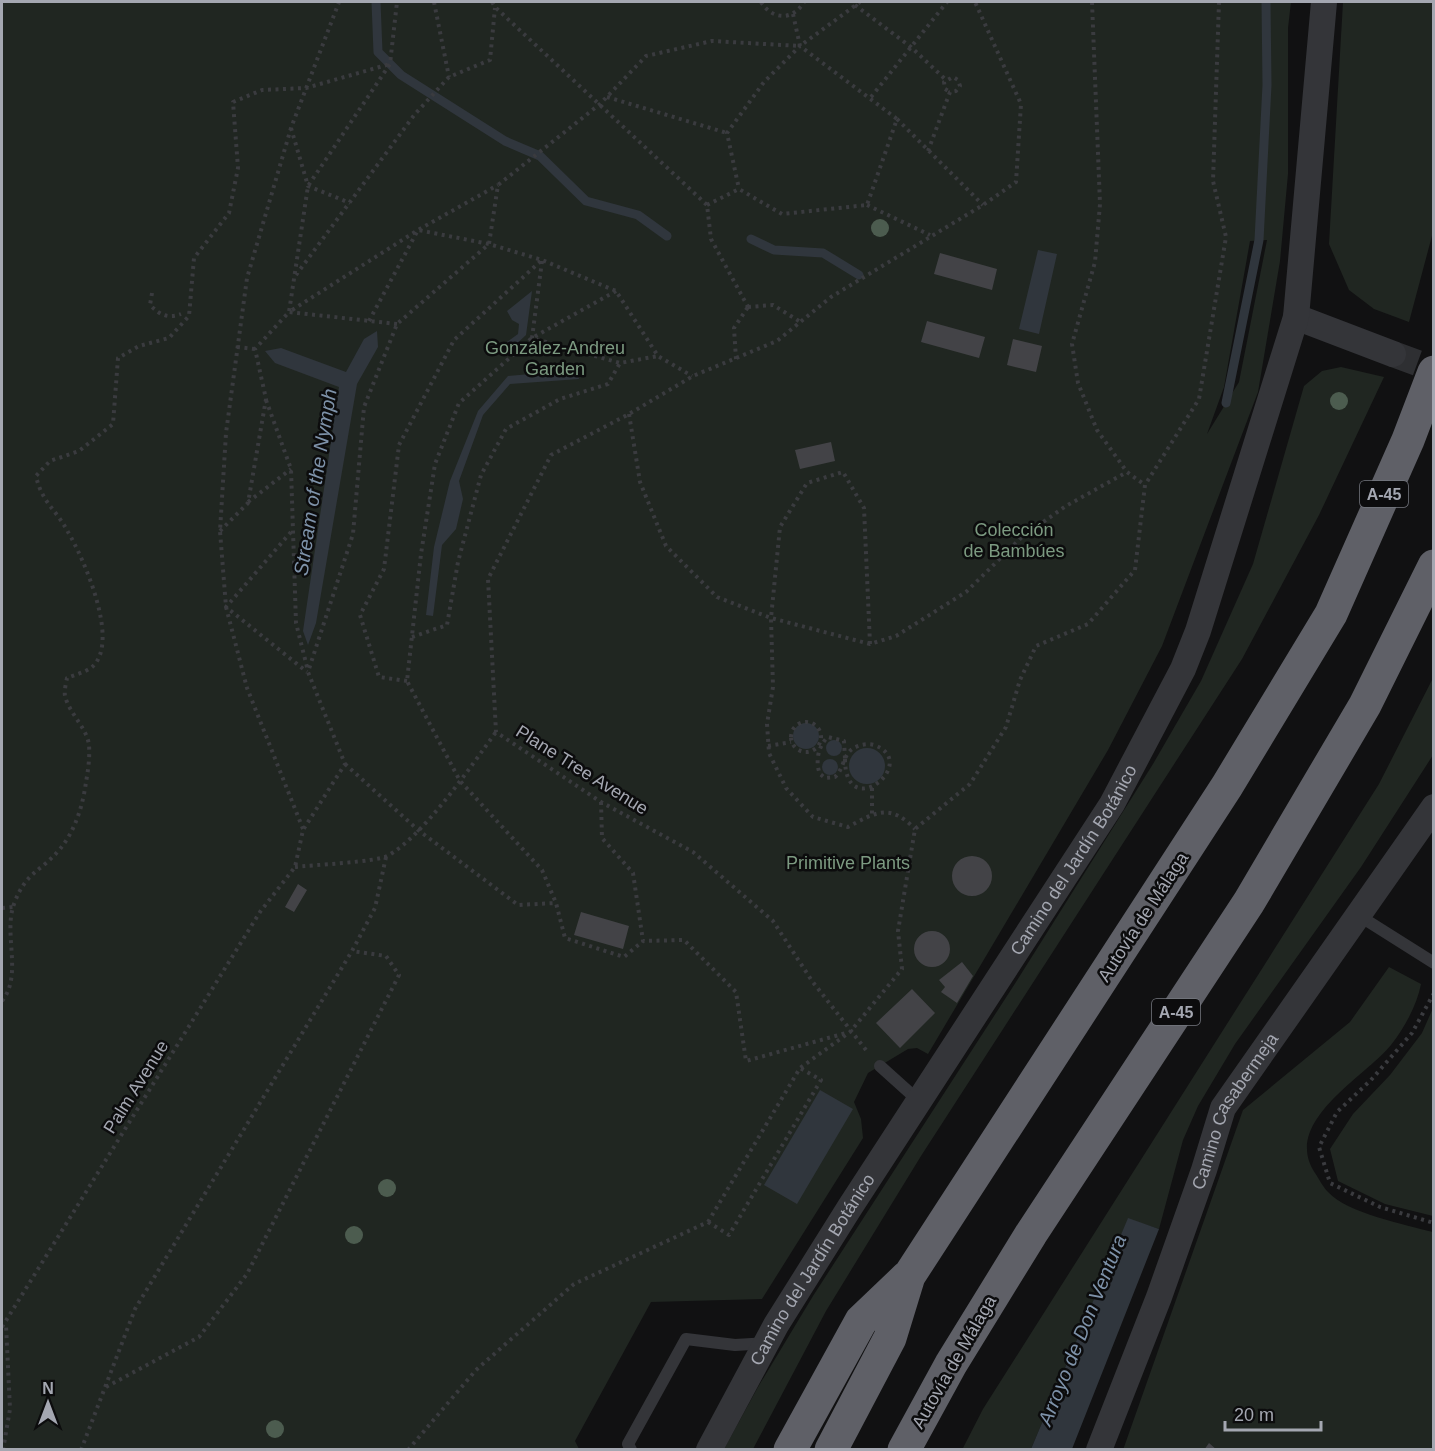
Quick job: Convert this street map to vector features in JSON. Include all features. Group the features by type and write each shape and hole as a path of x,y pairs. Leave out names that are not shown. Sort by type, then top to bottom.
{"highway":[{"name":"Autovía de Málaga","path":"831,1449 890,1338 909,1276 1227,786 1331,614 1408,440 1434,372"},
{"name":"Autovía de Málaga","path":"904,1449 951,1364 1031,1234 1249,902 1365,705 1434,566"},
{"path":"790,1449 861,1321 909,1276"}],"street":[{"name":"Camino del Jardín Botánico","path":"709,1449 767,1343 850,1207 1112,804 1183,669 1198,632 1296,317 1324,2"},
{"path":"1296,317 1393,354"},
{"name":"Camino Casabermeja","path":"1098,1449 1159,1297 1204,1170 1223,1108 1434,807"}],"lane":[{"path":"1358,915 1434,963"},
{"path":"880,1066 920,1102"},
{"path":"631,1449 628,1444 687,1338 735,1345 767,1343"}],"path":[{"path":"303,830 247,688 226,607 220,531 226,433 247,278 291,128 339,2"},
{"path":"308,186 390,64 397,2"},
{"path":"434,2 449,77"},
{"path":"492,2 707,205 711,239 748,307"},
{"path":"761,2 774,15 784,16 793,14 804,2"},
{"path":"860,2 800,46 764,82 726,134 739,189 782,214 867,205 930,235"},
{"path":"871,97 947,2"},
{"name":"Plane Tree Avenue","path":"850,1032 812,981 773,921 693,852 601,801 496,732 488,579 551,455 629,414 693,376 777,341 831,297 1016,182 1021,104 975,2"},
{"path":"1092,2 1100,204 1095,262 1072,344 1078,383 1097,430 1127,472 1145,485"},
{"path":"408,1449 477,1370 574,1284 708,1222 800,1068 850,1032 902,969 898,932 915,829 970,784 1006,727 1020,680 1035,646 1088,624 1135,570 1145,485 1199,399 1226,237 1213,181 1219,2"},
{"path":"855,5 911,47 946,80"},
{"path":"294,277 415,114 449,77 490,60 495,7"},
{"path":"793,14 800,46"},
{"path":"255,349 289,312 418,230 498,185 600,104 646,56 712,41 800,46 897,118 982,205"},
{"path":"2,1001 7,995 12,970 10,939 13,907 23,882 59,850 81,810 89,744 65,696 67,678 93,667 102,643 99,599 68,531 40,494 36,476 50,461 79,451 113,424 118,358 139,346 169,338 189,316 194,258 229,213 238,168 233,102 262,90 306,88 390,64"},
{"path":"953,77 958,80 960,86 956,91 950,92 945,89 946,80 953,77"},
{"path":"928,151 950,92"},
{"path":"607,97 726,134"},
{"path":"867,205 897,118"},
{"path":"289,312 308,186 291,128"},
{"path":"308,672 352,534 364,407 397,324 489,244 498,185"},
{"path":"308,186 350,203"},
{"path":"707,205 739,189"},
{"path":"418,230 489,244 542,260 616,291 658,356 693,376"},
{"path":"369,321 418,230"},
{"path":"532,338 542,260"},
{"path":"407,681 379,677 360,615 384,569 399,445 454,340 542,260"},
{"path":"616,291 532,338 459,402 435,464 421,554 407,681 460,781 542,870 556,903 565,938 624,957 644,941 684,940 736,992 746,1061 850,1032"},
{"path":"152,293 150,305 157,312 170,317 181,314"},
{"path":"748,307 772,305 799,321"},
{"path":"736,359 734,328 748,307"},
{"path":"289,312 397,324"},
{"path":"532,338 620,363 658,356"},
{"path":"237,347 255,349"},
{"path":"255,349 266,399 291,469 291,531 296,623 308,672 345,764 417,830 518,905 556,903"},
{"path":"412,637 447,625 458,562 481,475 506,429 560,399 608,384 620,363"},
{"path":"248,502 266,399"},
{"path":"629,414 640,482 666,546 717,597 771,618 870,644 896,636 966,592 1023,536 1066,506 1127,472"},
{"path":"220,531 248,502 291,469"},
{"path":"870,644 864,508 843,472 807,483 780,527 771,618 773,687 767,724 769,753 786,788 813,817 848,827 872,814 885,811 903,816 915,829"},
{"path":"226,607 291,531"},
{"path":"226,607 308,672"},
{"path":"820,747 804,753 796,750 790,735 794,728 808,722 820,731 820,747 818,770 825,778 835,777 841,772 845,759 851,750 861,744 873,745 883,751 888,761 888,772 882,782 872,788 860,788 850,782 845,771 845,759 844,741 836,737 828,737 820,747"},
{"path":"345,764 303,830 295,867 386,857 417,830 460,781 496,732"},
{"path":"768,746 791,742"},
{"path":"872,788 872,814"},
{"path":"601,801 602,838 633,873 644,941"},
{"path":"81,1449 135,1309 352,951 375,908 386,857"},
{"name":"Palm Avenue","path":"4,1326 260,912 295,867"},
{"path":"2,908 13,907"},
{"path":"105,1387 199,1337 247,1274 399,975 386,956 352,951"},
{"path":"1434,993 1413,1033 1371,1080 1337,1112 1319,1146 1330,1183 1380,1208 1434,1223"},
{"path":"708,1222 729,1235 821,1080 800,1068"},
{"path":"3,1449 10,1409 4,1326"}],"green space":[{"path":"2,2 1291,2 1288,28 1288,174 1280,261 1258,392 1162,646 1108,750 928,1054 917,1048 908,1049 868,1073 854,1102 861,1119 863,1138 762,1299 651,1302 575,1441 579,1449 2,1450","holes":["1267,240 1239,382 1207,434 1224,387 1250,241"]},
{"path":"1343,2 1433,2 1433,232 1409,322 1374,309 1349,290 1329,244"},
{"path":"1341,367 1384,377 1319,515 1242,659 921,1156 826,1311 753,1449 724,1449 813,1296 1016,982 1153,764 1201,681 1253,564 1304,386 1322,371"},
{"path":"1433,678 1433,755 1361,867 1235,1044 1198,1106 1183,1140 1159,1229 1128,1219 1031,1449 962,1450 983,1409 1379,784"},
{"path":"1389,967 1421,984 1413,1008 1391,1045 1330,1102 1317,1119 1309,1136 1307,1154 1323,1185 1337,1199 1362,1212 1433,1232 1433,1449 1123,1450 1243,1110 1350,1022"},
{"path":"1433,1008 1433,1216 1385,1204 1338,1181 1330,1149 1353,1114 1390,1075 1422,1033"}],"water":[{"path":"1038,250 1057,254 1039,334 1019,329"},
{"path":"532,291 526,335 510,350 507,342 518,334 519,324 512,320 507,311"},
{"path":"377,331 378,347 357,384 316,623 308,645 303,631 339,387 275,363 265,351 281,348 346,372 364,339"},
{"path":"576,370 579,379 510,384 483,415 459,481 463,499 456,529 442,545 433,616 426,615 434,547 450,481 478,411 508,376"},
{"path":"806,723 815,727 819,736 815,745 806,749 797,745 793,736 797,727"},
{"path":"831,740 837,740 842,748 840,754 831,756 826,751 826,745"},
{"path":"867,748 880,753 885,766 880,779 867,784 854,779 849,766 854,753"},
{"path":"827,759 833,759 838,767 836,773 827,775 822,770 822,764"},
{"path":"820,1090 853,1109 797,1204 764,1185"},
{"name":"Arroyo de Don Ventura","path":"1128,1218 1159,1229 1072,1449 1031,1449"}],"building":[{"path":"940,253 997,269 992,290 934,274"},
{"path":"927,321 985,337 979,358 921,342"},
{"path":"1013,339 1042,346 1036,372 1007,365"},
{"path":"831,442 835,461 800,469 795,450"},
{"path":"972,856 986,862 992,876 986,890 972,896 958,890 952,876 958,862"},
{"path":"298,884 307,890 294,912 285,907"},
{"path":"581,912 629,926 623,949 574,935"},
{"path":"932,931 945,936 950,949 945,962 932,967 919,962 914,949 919,936"},
{"path":"962,962 973,976 957,1003 941,992 945,987 939,980"},
{"path":"912,989 935,1013 900,1048 876,1023"},
{"path":"1209,1443 1217,1450 1204,1450"}],"waterway":[{"path":"376,2 378,52 401,75 505,141 540,156 586,201 638,215 667,236"},
{"path":"1226,403 1259,240 1267,85 1266,2"},
{"path":"751,239 774,250 823,253 859,275"}],"tunnel":[{"path":"1393,354 1434,369"}],"park label":[{"name":"González-Andreu Garden","path":"555,358"},
{"name":"Colección de Bambúes","path":"1014,540"},
{"name":"Primitive Plants","path":"848,863"}],"water label":[{"name":"Stream of the Nymph","path":"315,482"}]}
